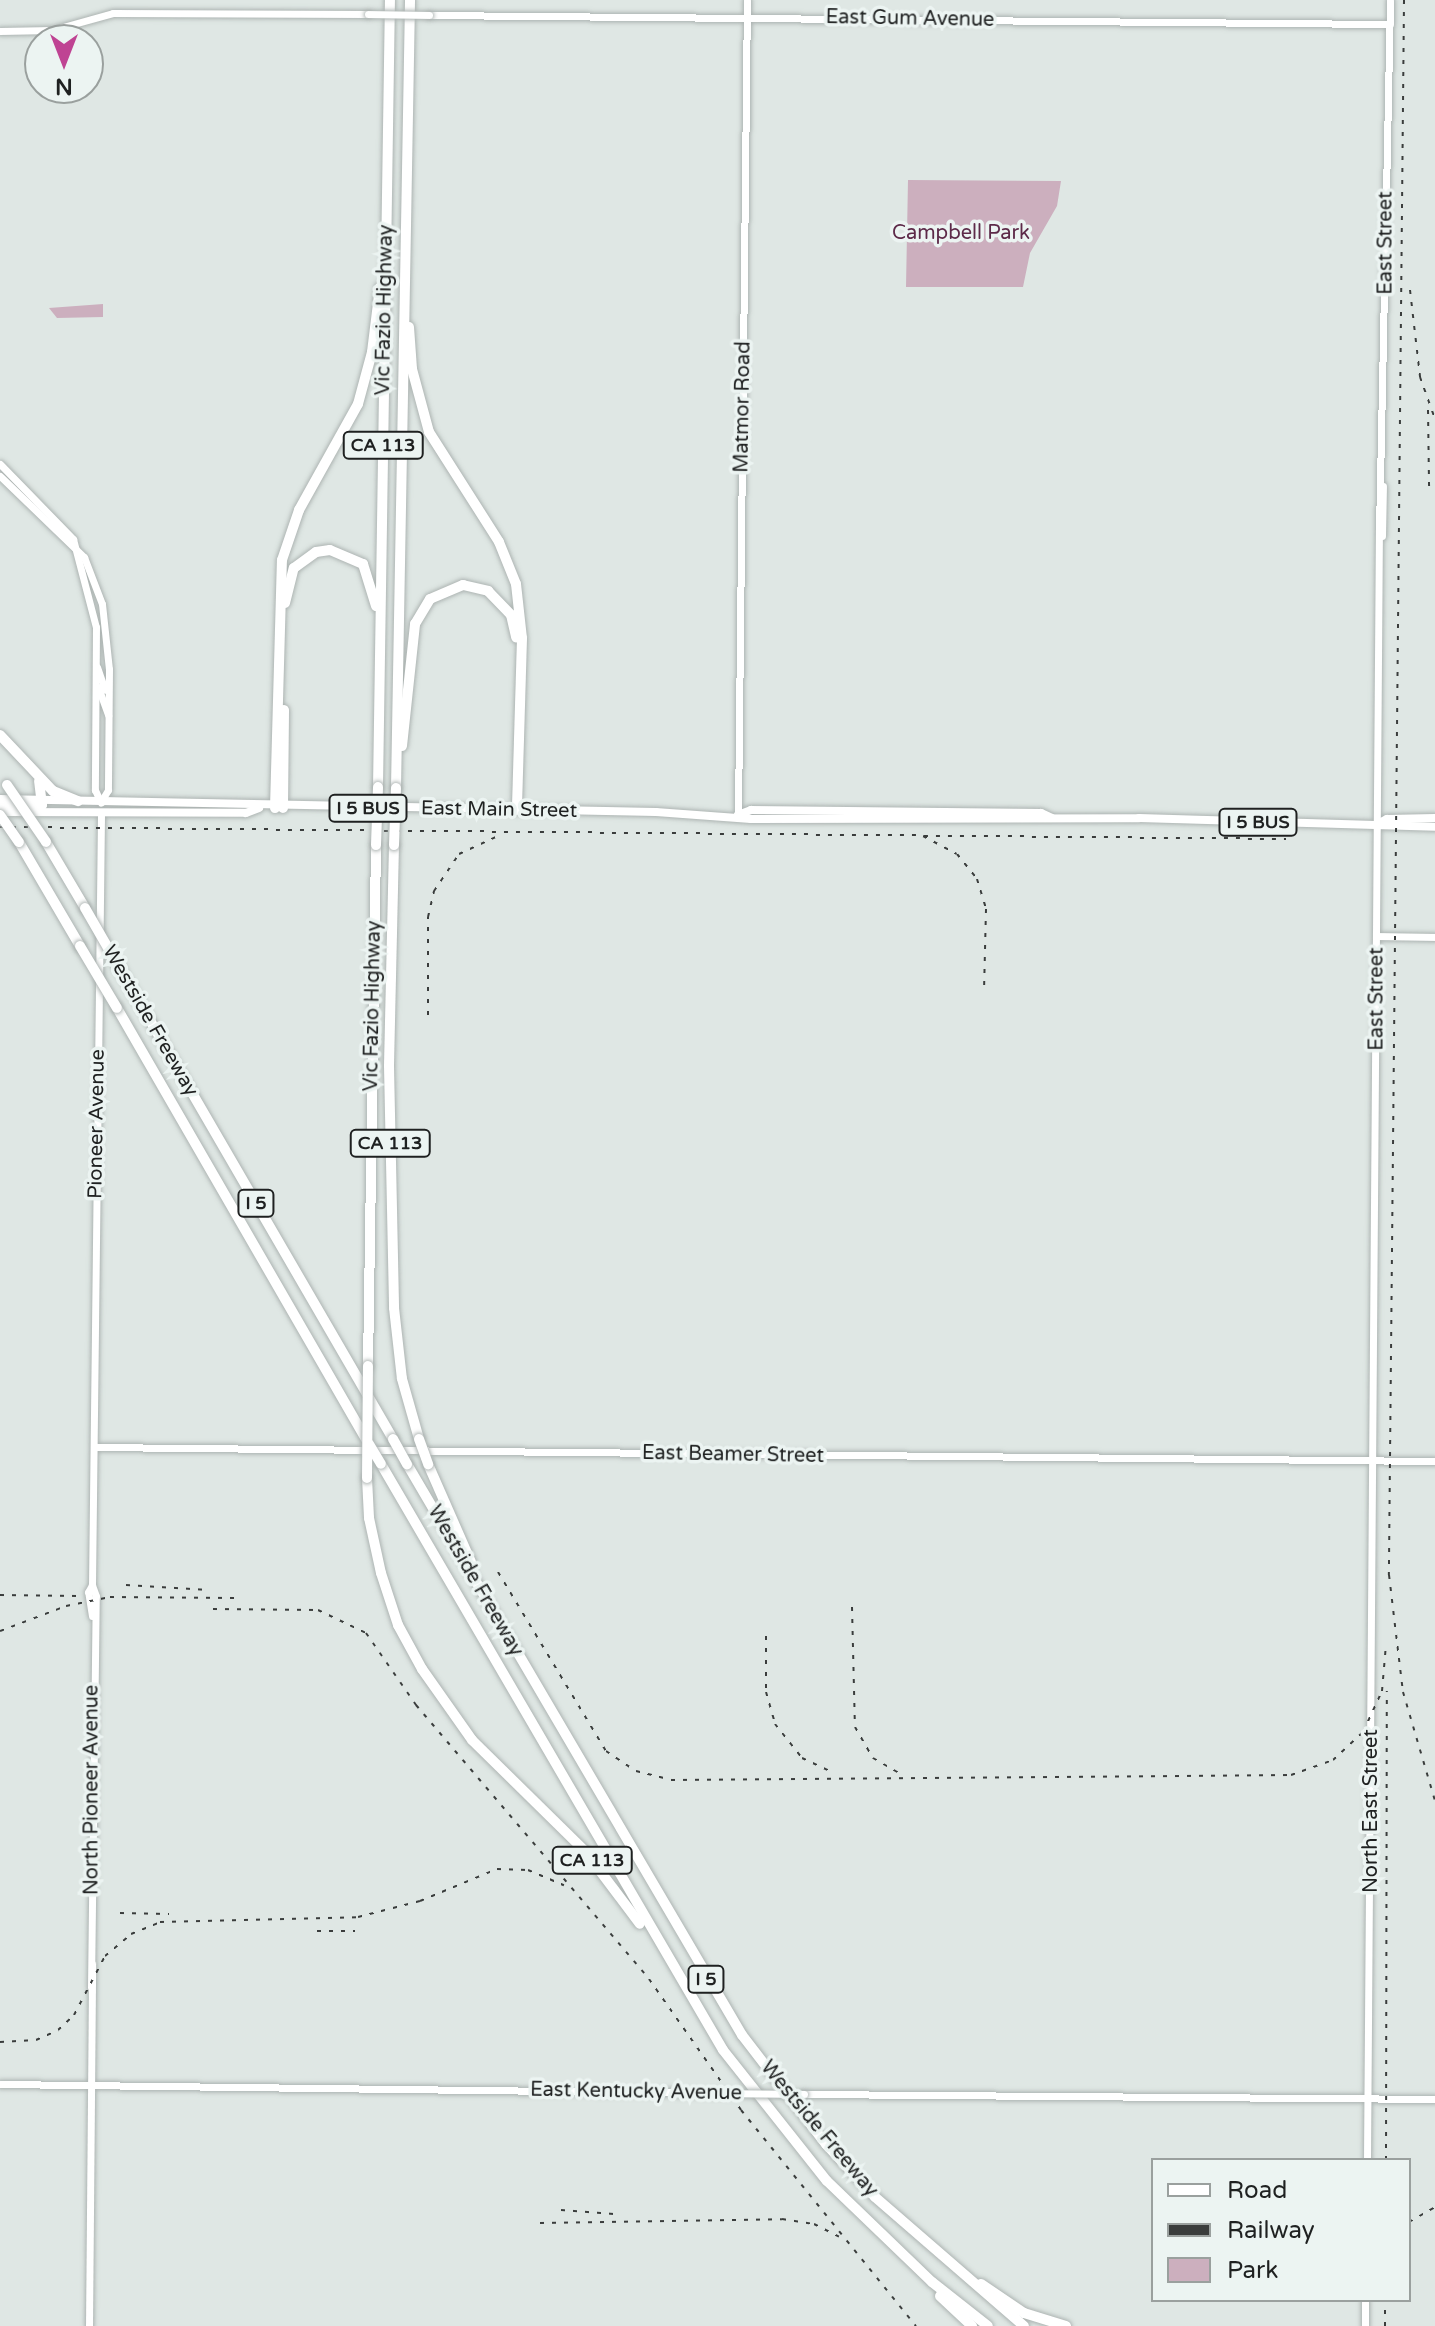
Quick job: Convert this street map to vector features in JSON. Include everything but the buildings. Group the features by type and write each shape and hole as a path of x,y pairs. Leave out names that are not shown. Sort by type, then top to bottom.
{"highway":[{"name":"Vic Fazio Highway","path":"390,0 368,1366 369,1518 381,1573 398,1625 422,1669 472,1740 603,1871 666,1959"},
{"name":"Vic Fazio Highway","path":"410,0 389,1066 394,1308 402,1379 419,1439 493,1611"},
{"path":"279,808 282,560 299,510 345,433 364,387 386,237"},
{"path":"405,288 412,369 426,423 499,542 516,584 522,638 517,810"},
{"path":"279,808 286,592 294,568 304,558 330,550 363,564 374,587 381,652"},
{"path":"396,788 418,615 442,591 478,587 497,596 515,626 513,797 517,810"},
{"path":"0,735 56,794 78,801"},
{"path":"0,802 40,806 45,800 36,776"},
{"name":"Westside Freeway","path":"3,782 46,842 85,908 742,2035 826,2144 921,2241 1024,2326"},
{"name":"Westside Freeway","path":"0,813 117,1008 666,1959 741,2075 827,2181 923,2273 988,2326"},
{"path":"827,2181 867,2227 972,2326"},
{"path":"921,2241 1012,2306 1066,2326"}],"main road":[{"name":"East Main Street","path":"45,800 223,803 260,808 738,815 751,810 1041,813 1052,818 1377,824"},
{"path":"191,813 217,809 223,803"},
{"name":"East Main Street","path":"0,813 246,813 260,808"},
{"name":"I 5 BUS","path":"1377,824 1387,819 1435,818"},
{"name":"I 5 BUS","path":"1377,824 1435,827"}],"street":[{"name":"Matmor Road","path":"738,815 747,0"},
{"name":"East Street","path":"1372,1461 1377,824 1390,0"},
{"name":"East Gum Avenue","path":"0,31 52,30 121,13 1390,24"},
{"name":"Pioneer Avenue","path":"0,467 59,520 74,548 93,613 97,667 95,790 101,801 94,1447"},
{"name":"Pioneer Avenue","path":"0,476 84,557 104,615 109,695 108,790 101,801"},
{"path":"97,667 109,695"},
{"path":"96,685 108,715"},
{"path":"1378,936 1435,937"},
{"name":"East Beamer Street","path":"94,1447 1435,1461"},
{"name":"North Pioneer Avenue","path":"89,2326 92,1616 96,1599 92,1585 94,1447"},
{"name":"North East Street","path":"1367,2158 1372,1461"},
{"name":"East Kentucky Avenue","path":"0,2084 1435,2099"},
{"path":"1365,2302 1365,2326"}],"green space":[{"name":"Campbell Park","path":"908,180 1061,181 1057,206 1030,253 1023,287 906,287"},
{"path":"103,304 103,317 57,318 49,308"}],"railway":[{"path":"1404,0 1389,1575 1403,1692 1435,1801"},
{"path":"1410,290 1420,377 1435,419"},
{"path":"1428,410 1429,486"},
{"path":"0,827 1286,839"},
{"path":"428,1015 428,917 434,891 459,854 500,835"},
{"path":"923,836 957,854 977,879 986,909 984,991"},
{"path":"498,1572 606,1751 636,1771 671,1780 1291,1775 1333,1760 1363,1732 1382,1691 1386,1644"},
{"path":"126,1585 209,1590"},
{"path":"0,1595 78,1596"},
{"path":"0,1631 66,1606 110,1597 234,1598"},
{"path":"852,1607 855,1727 873,1758 902,1775"},
{"path":"213,1609 318,1610 366,1633 416,1705 649,1979 741,2110 916,2326"},
{"path":"766,1636 766,1692 775,1724 802,1758 834,1773"},
{"path":"1386,2158 1387,1691"},
{"path":"0,2042 36,2040 58,2030 74,2015 105,1956 131,1934 160,1922 358,1917 420,1901 497,1869 528,1870 564,1885"},
{"path":"120,1913 169,1914"},
{"path":"317,1931 355,1931"},
{"path":"1411,2221 1435,2207"},
{"path":"561,2210 614,2214"},
{"path":"540,2223 782,2219 814,2224 839,2237"},
{"path":"1385,2302 1385,2326"}]}
